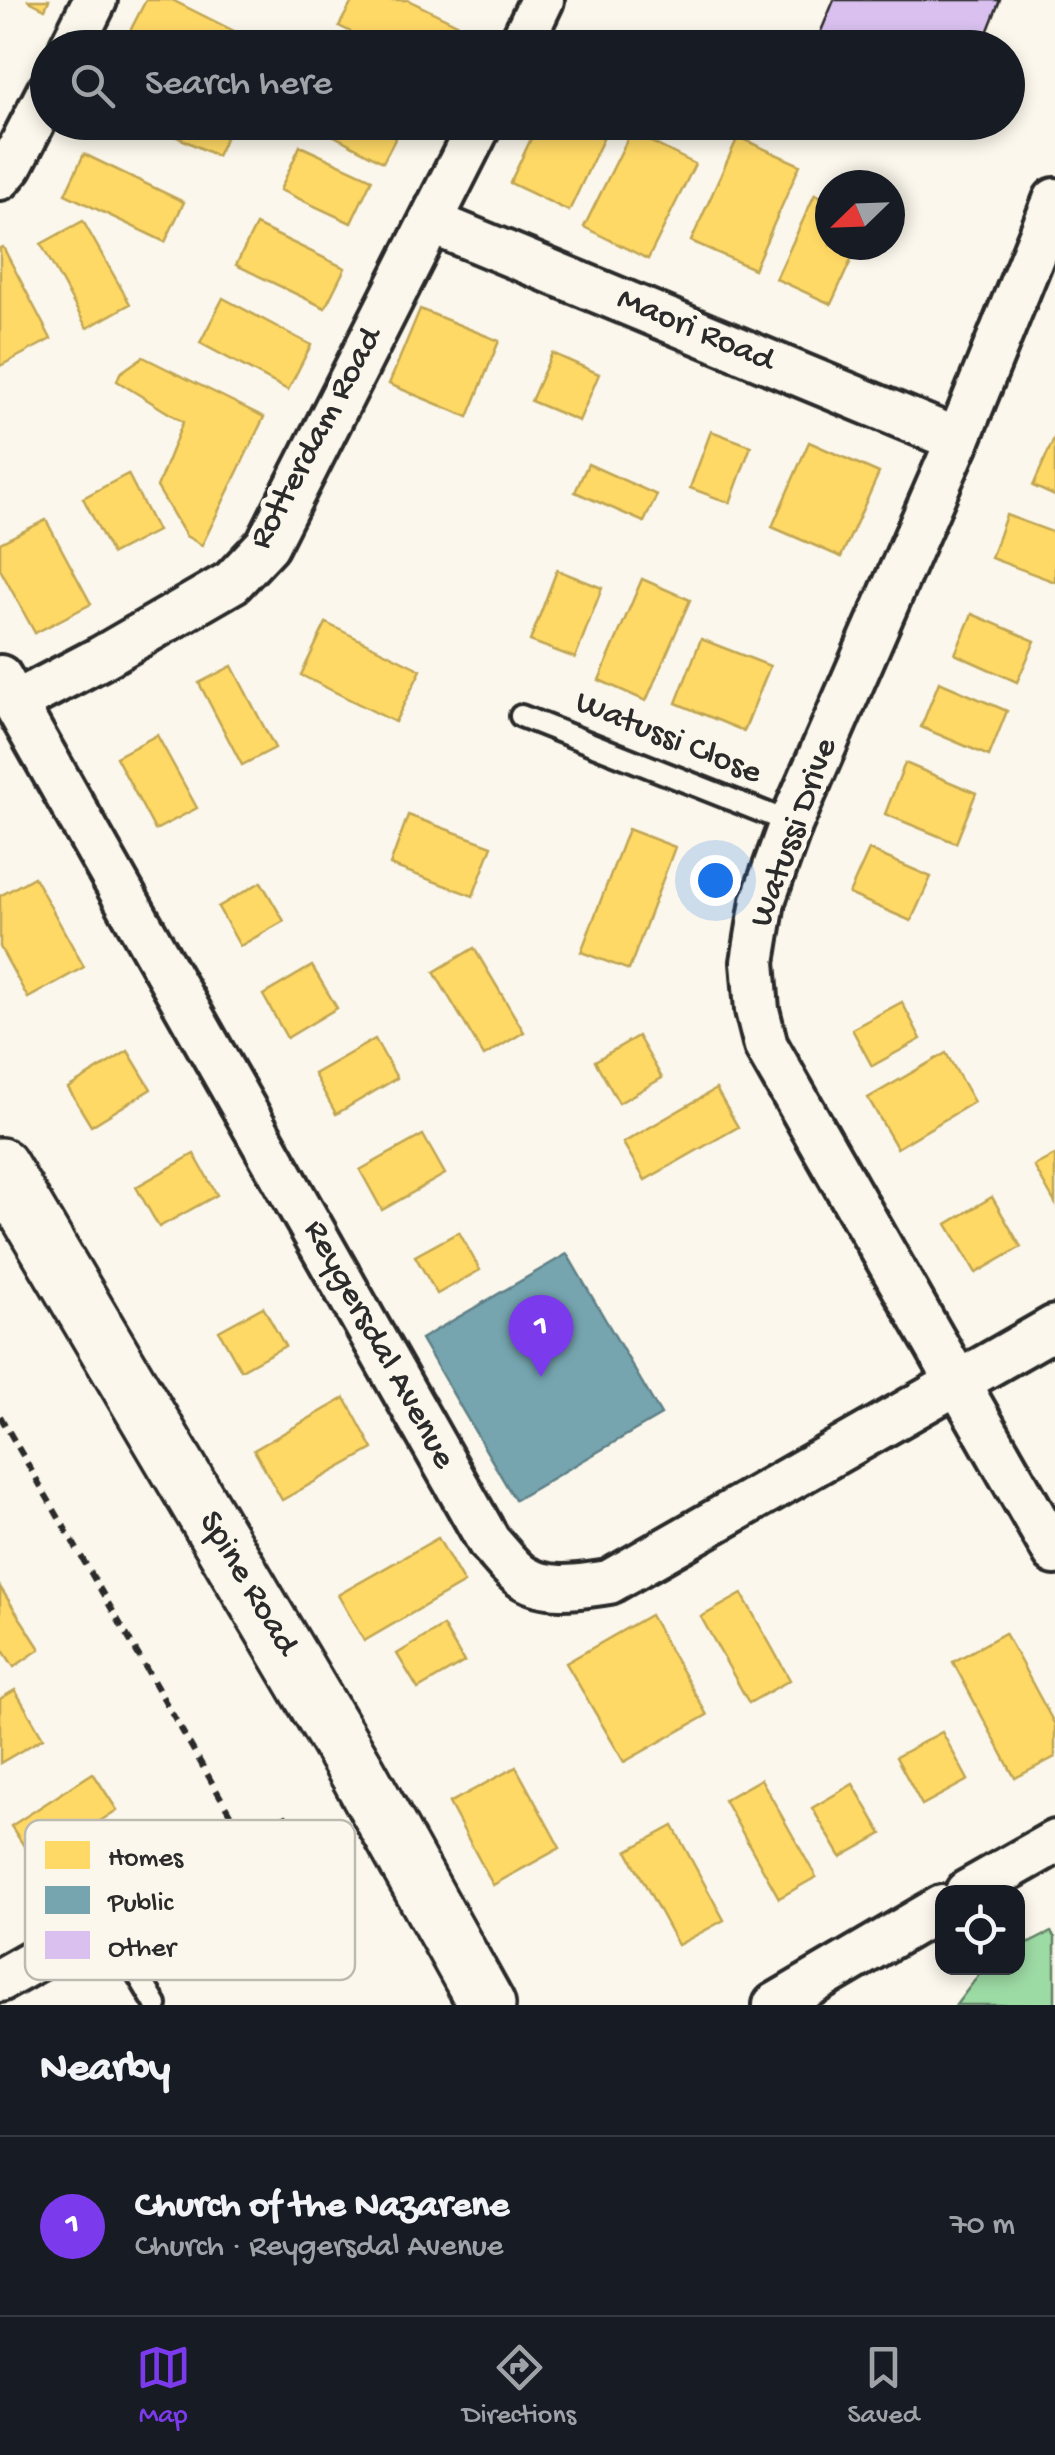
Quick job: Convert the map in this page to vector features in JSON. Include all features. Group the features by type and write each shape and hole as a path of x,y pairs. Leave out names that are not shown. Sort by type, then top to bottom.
{"main road":[{"name":"Spine Road","path":"0,1166 358,1773 487,2005"}],"street":[{"path":"80,30 95,0"},
{"path":"527,30 542,0"},
{"path":"0,178 12,164 30,128"},
{"name":"Rotterdam Road","path":"7,690 101,658 232,582 266,545 472,140"},
{"name":"Watussi Drive","path":"1055,200 958,440 791,823 764,902 753,962 757,1010 766,1046 1055,1552"},
{"name":"Maori Road","path":"431,222 958,440"},
{"name":"Reygersdal Avenue","path":"7,690 489,1542 521,1576 544,1586 577,1587 609,1582 1055,1327"},
{"path":"979,1885 1055,1842"},
{"path":"775,2005 935,1911"},
{"path":"2,1974 25,1963"}],"lane":[{"name":"Watussi Close","path":"522,716 791,823"},
{"path":"142,1980 156,2005"}],"path":[{"path":"0,1416 234,1820"},
{"path":"280,1820 288,1816"}],"green space":[{"path":"1051,1932 1055,1938 1055,2005 956,2005 979,1975 1025,1975 1025,1945"}],"building: Homes":[{"path":"27,0 49,0 45,9"},
{"path":"146,0 172,0 232,30 131,30"},
{"path":"353,0 408,0 461,26 459,30 347,30 339,26"},
{"path":"184,140 225,140 217,156"},
{"path":"342,140 395,140 383,162"},
{"path":"530,140 603,140 569,211 510,183"},
{"path":"627,140 647,140 695,164 648,259 584,227"},
{"path":"737,140 800,165 754,269 691,241"},
{"path":"300,146 372,179 351,223 280,190"},
{"path":"84,154 184,202 165,242 65,194"},
{"path":"815,194 815,260 851,260 831,304 776,279"},
{"path":"83,221 130,304 87,328 41,244"},
{"path":"256,225 345,268 325,308 236,265"},
{"path":"3,247 51,339 0,366 0,248"},
{"path":"223,298 311,345 288,390 200,343"},
{"path":"420,309 499,341 468,417 389,384"},
{"path":"552,353 599,374 579,421 531,401"},
{"path":"143,357 264,417 202,545 186,536 157,487 183,422 117,381 120,373"},
{"path":"711,431 751,446 730,503 690,488"},
{"path":"1055,436 1055,496 1033,486"},
{"path":"809,442 879,473 841,557 772,527"},
{"path":"588,464 657,495 644,522 575,492"},
{"path":"128,474 157,531 112,554 83,498"},
{"path":"1006,515 1055,533 1055,582 991,558"},
{"path":"46,520 91,604 35,633 0,569 0,543"},
{"path":"557,570 602,588 575,658 530,641"},
{"path":"642,579 690,600 646,701 599,680"},
{"path":"972,614 1035,641 1017,682 955,654"},
{"path":"326,623 421,670 395,722 301,675"},
{"path":"701,639 770,666 744,731 676,703"},
{"path":"232,666 275,748 242,765 199,683"},
{"path":"939,682 1007,711 989,756 921,727"},
{"path":"157,735 197,808 155,830 116,757"},
{"path":"905,763 976,793 956,843 885,814"},
{"path":"408,815 492,846 473,896 390,865"},
{"path":"628,829 675,847 629,970 581,952"},
{"path":"869,850 931,877 911,921 849,894"},
{"path":"34,877 84,967 28,998 0,947 0,896"},
{"path":"261,882 284,921 240,946 218,907"},
{"path":"474,948 524,1032 484,1056 434,972"},
{"path":"312,966 337,1008 287,1038 263,995"},
{"path":"902,1002 921,1039 872,1066 852,1029"},
{"path":"638,1036 662,1078 619,1103 595,1061"},
{"path":"375,1039 397,1078 336,1114 314,1074"},
{"path":"128,1051 151,1089 91,1126 68,1088"},
{"path":"946,1053 974,1102 897,1148 868,1098"},
{"path":"716,1089 738,1127 645,1180 623,1143"},
{"path":"423,1135 445,1174 382,1210 360,1170"},
{"path":"194,1154 217,1195 159,1227 136,1187"},
{"path":"1055,1155 1055,1203 1034,1166"},
{"path":"992,1197 1021,1247 976,1273 947,1224"},
{"path":"459,1232 480,1270 437,1294 415,1256"},
{"path":"263,1307 285,1346 241,1370 219,1331"},
{"path":"345,1398 373,1449 282,1500 254,1450"},
{"path":"438,1538 464,1583 364,1641 338,1595"},
{"path":"0,1587 40,1649 14,1667 0,1646"},
{"path":"742,1594 790,1680 749,1703 701,1617"},
{"path":"650,1615 707,1715 624,1762 566,1663"},
{"path":"443,1626 464,1662 418,1689 397,1654"},
{"path":"1005,1633 1055,1725 1055,1757 1015,1778 953,1662"},
{"path":"15,1690 43,1738 0,1763 0,1699"},
{"path":"942,1732 968,1780 922,1805 896,1757"},
{"path":"516,1767 560,1848 493,1885 449,1803"},
{"path":"93,1773 117,1810 102,1820 25,1820 25,1847 11,1826"},
{"path":"761,1779 816,1877 779,1898 724,1800"},
{"path":"853,1784 882,1834 841,1857 812,1808"},
{"path":"673,1826 724,1920 678,1945 627,1851"}],"building: Public":[{"path":"567,1254 661,1415 515,1500 421,1339"}],"building: Other":[{"path":"834,0 1000,0 988,30 822,30"}],"place":[{"name":"Church of the Nazarene","path":"541,1377"}]}
